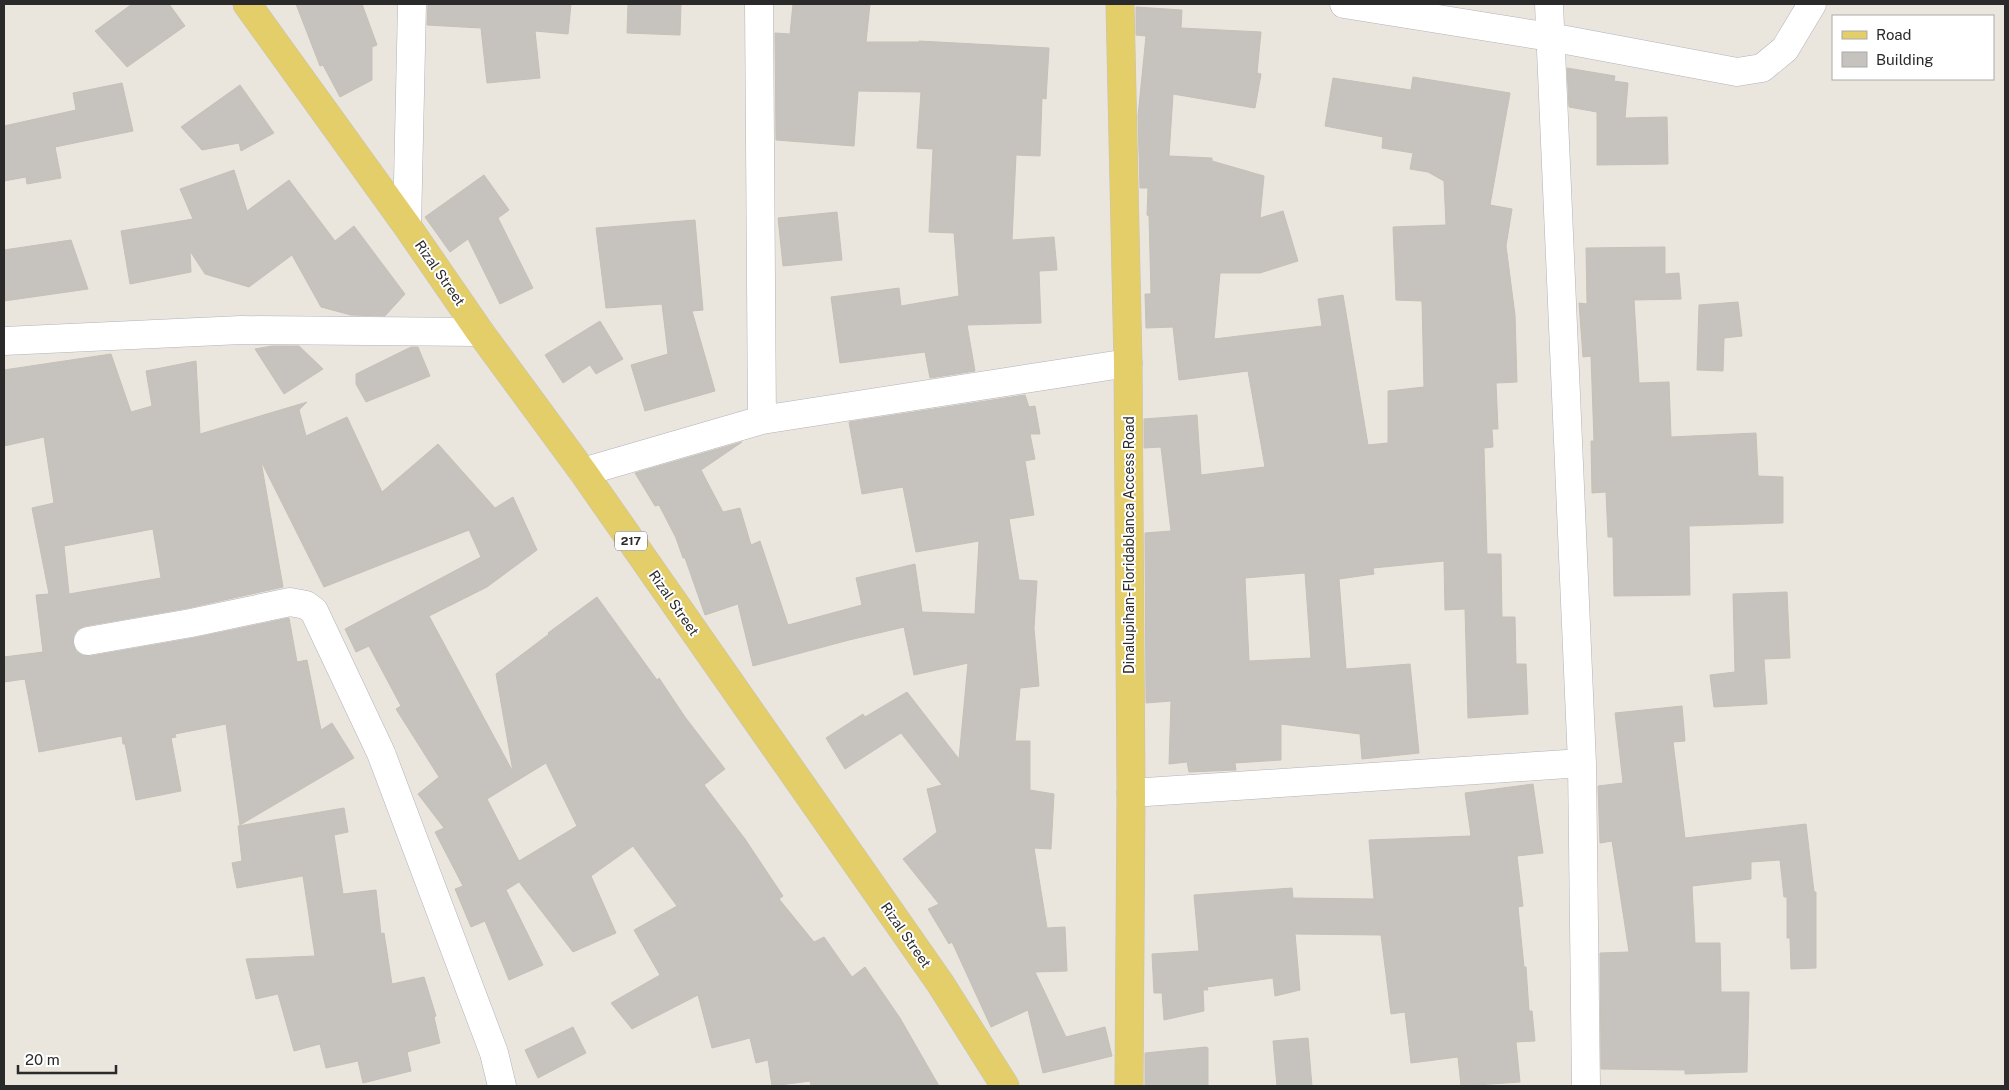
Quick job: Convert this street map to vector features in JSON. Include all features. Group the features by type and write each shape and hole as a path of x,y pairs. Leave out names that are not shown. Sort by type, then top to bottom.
{"main road":[{"name":"Rizal Street","path":"247,4 407,226 480,332 584,472 940,983 1005,1086"},
{"name":"Dinalupihan-Floridablanca Access Road","path":"1120,4 1128,363 1131,794 1129,1086"}],"street":[{"path":"407,226 412,4"},
{"path":"759,4 762,420"},
{"path":"1344,4 1550,37 1737,72 1762,68 1785,49 1812,4"},
{"path":"1549,4 1582,763 1586,1086"},
{"path":"4,342 241,330 480,332"},
{"path":"584,472 762,420 1128,363"},
{"path":"88,641 191,623 290,602 306,605 314,610 381,753 494,1053 502,1086"},
{"path":"1131,794 1582,763"}],"building":[{"path":"132,4 169,4 185,26 127,67 95,31"},
{"path":"296,4 362,4 377,45 372,47 372,80 340,97 323,65 320,66"},
{"path":"428,4 571,4 568,34 535,31 540,78 487,83 481,28 427,25"},
{"path":"628,4 681,4 680,35 627,33"},
{"path":"793,4 870,4 866,42 919,41 1049,48 1046,99 1042,98 1040,156 1016,155 1012,240 1054,237 1057,270 1039,271 1041,323 967,325 975,371 930,378 925,352 840,363 831,297 899,288 901,306 959,296 954,233 929,232 933,149 917,148 921,92 858,91 854,146 776,140 775,33 790,34"},
{"path":"1136,7 1182,10 1181,28 1261,32 1257,73 1261,74 1255,108 1173,94 1169,156 1212,158 1212,161 1264,176 1260,218 1283,211 1298,261 1260,273 1220,273 1214,339 1322,326 1318,299 1343,295 1368,445 1388,443 1388,391 1424,387 1422,301 1396,300 1393,227 1446,225 1444,181 1428,172 1410,169 1413,153 1382,148 1383,137 1325,126 1333,78 1411,90 1413,77 1510,93 1490,205 1512,209 1506,246 1515,315 1517,382 1496,383 1498,429 1492,429 1493,447 1484,448 1487,554 1501,554 1502,617 1515,617 1516,664 1526,664 1528,714 1468,718 1465,609 1445,610 1444,561 1373,568 1374,574 1339,579 1346,669 1410,664 1419,753 1362,759 1360,734 1281,724 1281,760 1235,763 1236,770 1189,772 1187,762 1169,764 1171,701 1146,703 1145,533 1171,531 1161,447 1144,448 1144,419 1197,415 1201,475 1265,467 1248,371 1179,380 1173,327 1146,328 1145,294 1151,294 1149,216 1147,215 1148,188 1140,188 1138,116 1146,36 1136,35","holes":["1305,573 1311,658 1249,661 1245,578"]},
{"path":"1567,68 1615,76 1614,81 1628,83 1625,118 1667,117 1668,164 1597,165 1597,112 1569,107"},
{"path":"122,83 133,131 55,147 61,178 27,184 26,177 4,181 4,126 76,110 73,93"},
{"path":"240,85 274,133 241,151 239,143 202,150 181,127"},
{"path":"234,170 247,211 289,180 335,241 354,226 405,294 385,316 351,315 321,307 292,255 249,287 205,274 190,251 191,272 130,284 121,231 193,219 180,189"},
{"path":"484,175 509,210 498,218 533,288 500,304 468,239 450,252 425,217"},
{"path":"837,212 842,260 783,266 778,218"},
{"path":"695,220 703,310 692,311 715,391 645,411 631,365 668,354 662,304 606,308 596,228"},
{"path":"71,240 88,289 4,301 4,250"},
{"path":"1665,247 1665,274 1679,273 1681,299 1634,300 1639,383 1669,382 1671,437 1756,433 1758,476 1783,477 1783,523 1689,526 1690,595 1614,596 1613,537 1608,537 1606,492 1592,493 1591,441 1594,441 1591,356 1583,357 1579,303 1587,304 1586,248"},
{"path":"1738,302 1742,336 1724,338 1723,371 1697,370 1699,305"},
{"path":"600,321 623,359 596,374 590,365 563,383 545,355"},
{"path":"272,346 299,346 323,369 284,394 255,349"},
{"path":"411,347 418,347 430,376 366,402 356,384 356,374"},
{"path":"111,354 131,412 152,406 146,371 196,361 200,434 307,402 299,410 306,436 347,417 382,492 438,444 495,508 513,497 537,550 487,587 429,616 513,772 496,674 597,597 725,769 704,785 745,839 783,896 779,899 814,942 824,937 852,977 865,967 900,1018 939,1086 811,1086 810,1081 772,1086 768,1060 756,1063 750,1038 712,1048 698,995 632,1029 611,1003 660,975 634,930 677,906 633,846 591,876 616,933 573,952 519,882 506,890 543,965 509,980 485,921 471,927 455,889 463,886 435,832 444,828 418,794 439,777 396,709 401,706 369,646 356,652 345,629 481,557 469,530 324,587 261,461 283,587 188,608 85,626 78,629 74,635 73,643 76,651 82,655 91,656 194,638 289,618 297,662 307,660 321,730 332,723 354,758 240,825 226,724 175,734 176,737 171,738 181,791 136,800 122,736 39,752 25,679 4,682 4,657 43,652 36,595 49,594 32,508 54,503 44,437 4,446 4,370","holes":["153,529 161,578 69,594 64,546","546,763 577,826 519,861 487,799"]},
{"path":"1025,395 1029,407 1035,406 1040,434 1030,434 1035,459 1025,461 1034,515 1009,519 1019,580 1037,581 1034,628 1039,686 1020,688 1015,741 1030,741 1030,790 1054,794 1051,849 1034,848 1047,928 1065,927 1067,971 1035,972 1066,1037 1105,1027 1112,1056 1043,1073 1028,1010 991,1027 952,942 949,944 928,909 939,904 903,859 937,832 927,789 942,785 901,733 845,769 826,738 863,714 865,717 907,692 959,759 968,663 914,675 904,627 753,666 738,604 705,615 676,538 659,505 655,506 635,473 742,442 701,470 723,512 740,508 751,545 760,541 788,625 862,605 856,578 915,564 922,612 975,614 979,541 916,552 903,487 862,494 849,422"},
{"path":"1787,592 1790,658 1764,659 1767,704 1714,707 1710,675 1735,672 1733,594"},
{"path":"1682,706 1685,741 1673,742 1685,838 1806,824 1814,892 1816,892 1816,968 1791,969 1790,938 1787,938 1787,897 1784,897 1780,860 1751,862 1751,879 1692,886 1695,943 1720,943 1721,992 1749,992 1747,1072 1685,1074 1685,1070 1601,1069 1600,953 1629,952 1612,841 1600,843 1598,786 1623,783 1615,713"},
{"path":"1533,784 1543,853 1517,856 1523,906 1518,907 1524,967 1526,967 1529,1011 1532,1011 1535,1041 1516,1042 1520,1082 1461,1086 1458,1057 1411,1063 1405,1012 1391,1014 1381,935 1295,934 1300,990 1275,996 1273,978 1207,987 1208,990 1203,990 1204,1011 1164,1020 1162,993 1154,993 1152,954 1199,951 1194,895 1292,888 1293,898 1374,899 1369,840 1471,836 1465,793"},
{"path":"344,808 348,832 334,835 343,894 376,890 381,934 384,933 392,984 424,977 436,1016 434,1017 440,1043 407,1052 411,1071 363,1083 358,1061 326,1068 320,1044 294,1051 278,994 256,999 246,959 315,956 303,876 237,888 232,863 242,861 238,826"},
{"path":"573,1027 586,1053 538,1078 525,1050"},
{"path":"1308,1038 1312,1086 1277,1086 1273,1041"},
{"path":"1208,1048 1208,1086 1145,1086 1145,1053"}]}
